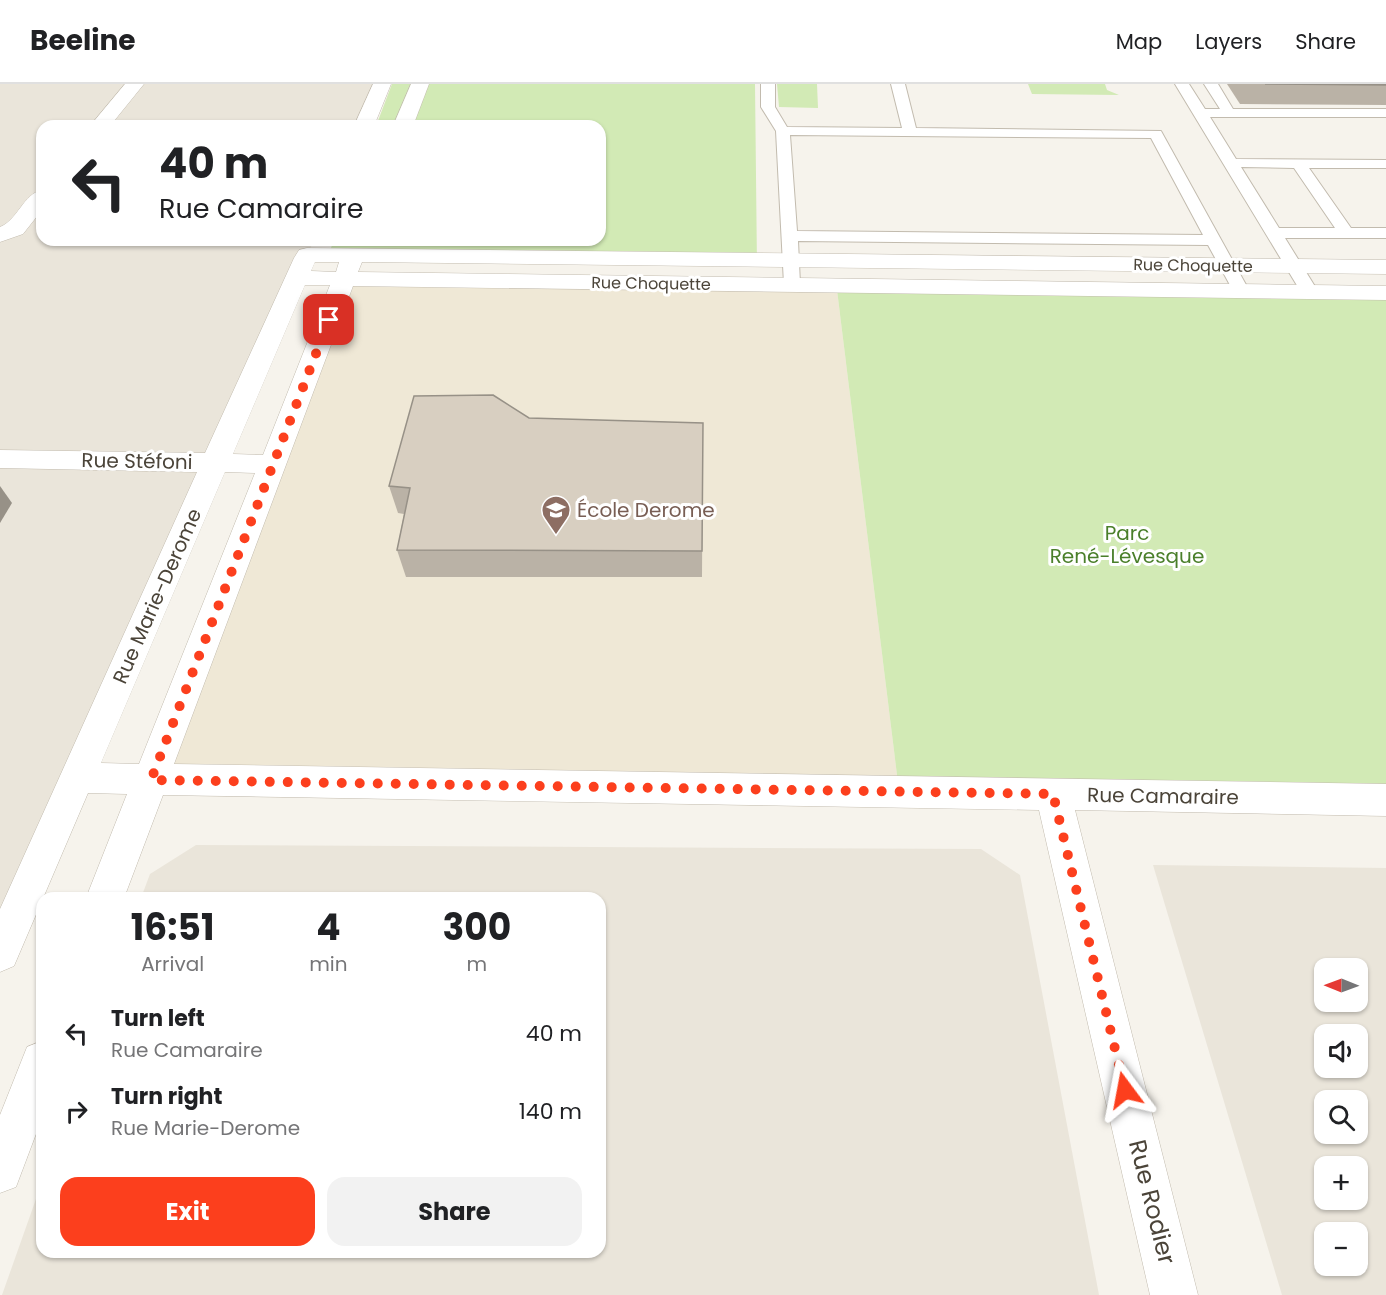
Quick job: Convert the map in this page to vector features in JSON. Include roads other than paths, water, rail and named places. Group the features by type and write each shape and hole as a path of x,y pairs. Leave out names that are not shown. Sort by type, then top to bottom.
{"street":[{"path":"105,120 135,84"},
{"path":"367,120 382,84"},
{"path":"406,120 420,84"},
{"path":"8,232 36,202"},
{"name":"Rue Choquette","path":"306,258 1386,267"},
{"name":"Rue Marie-Derome","path":"0,953 306,258"},
{"path":"107,892 352,258"},
{"name":"Rue Choquette","path":"352,258 792,284 1386,293"},
{"path":"1000,263 1006,286"},
{"name":"Rue Stéfoni","path":"0,459 273,464"},
{"name":"Rue Camaraire","path":"77,778 1386,800"},
{"name":"Rue Rodier","path":"1053,794 1174,1295"},
{"path":"0,1170 36,1077"}],"lane":[{"path":"768,84 768,107 783,131 792,284"},
{"path":"898,84 910,132"},
{"path":"1182,84 1310,293"},
{"path":"1210,84 1229,113"},
{"path":"1201,113 1386,113"},
{"path":"783,131 1156,134 1242,292"},
{"path":"1232,163 1386,164"},
{"path":"1298,163 1346,233"},
{"path":"1274,233 1386,233"},
{"path":"789,236 1214,240"}],"place":[{"name":"École Derome","path":"556,536"}],"park label":[{"name":"Parc René-Lévesque","path":"1127,544"}]}
